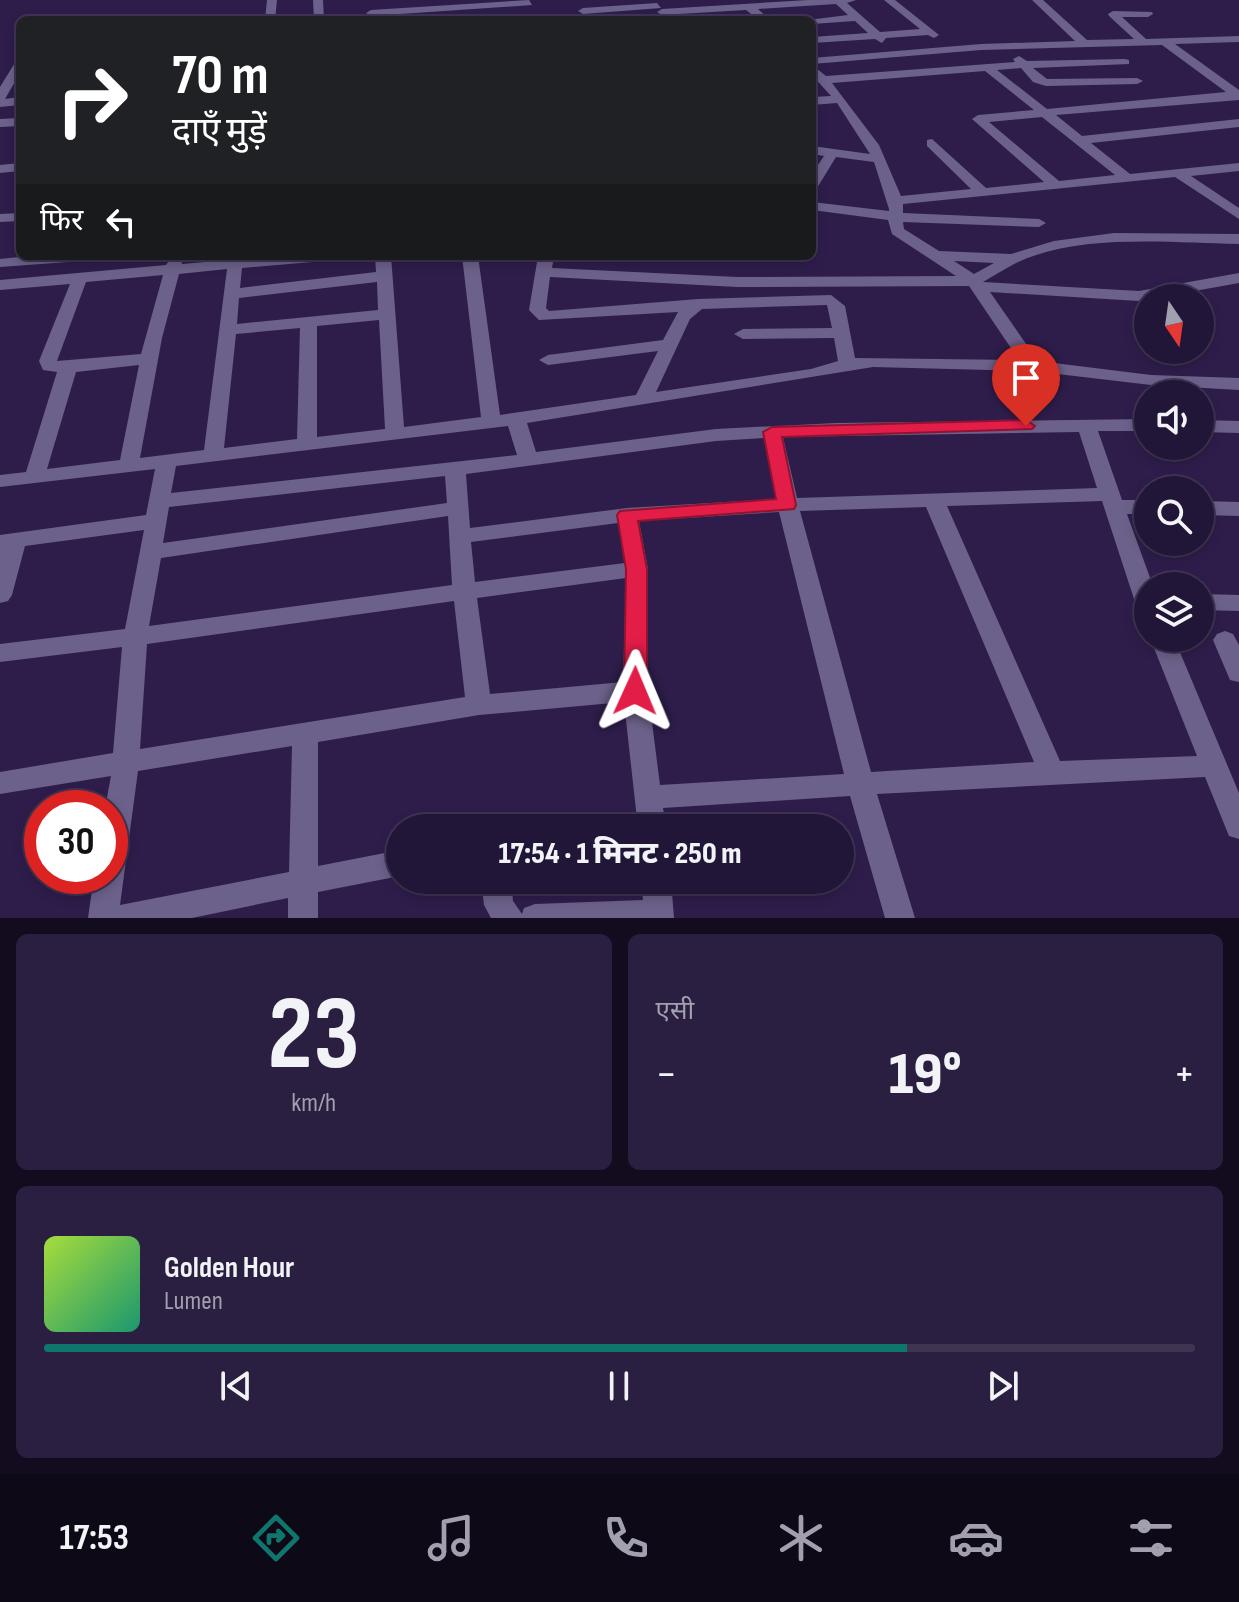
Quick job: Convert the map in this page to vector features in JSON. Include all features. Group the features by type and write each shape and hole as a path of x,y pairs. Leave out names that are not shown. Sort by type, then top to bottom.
{"street":[{"path":"368,16 395,0"},
{"path":"577,0 586,16 851,0"},
{"path":"731,0 759,16"},
{"path":"838,0 899,54"},
{"path":"889,0 953,50"},
{"path":"1037,0 1083,43"},
{"path":"377,16 528,2"},
{"path":"1143,42 1113,14 1148,14"},
{"path":"816,21 856,18"},
{"path":"816,40 930,32"},
{"path":"1216,39 1239,55"},
{"path":"816,61 1004,46 1239,39"},
{"path":"1164,41 1238,96"},
{"path":"1004,46 1037,80 1046,83 1137,81"},
{"path":"824,80 1024,64 1125,62"},
{"path":"0,74 16,64"},
{"path":"0,100 16,64"},
{"path":"987,67 1083,140 1128,179"},
{"path":"816,72 851,110 880,159 895,201 894,224 897,231 939,256 976,284 1032,366"},
{"path":"1057,186 978,122 983,118 1238,96"},
{"path":"816,101 841,99"},
{"path":"1083,140 1239,123"},
{"path":"932,143 984,194"},
{"path":"816,151 880,159"},
{"path":"816,179 832,153"},
{"path":"895,201 1239,167"},
{"path":"1178,173 1239,215"},
{"path":"816,207 944,222 1039,223"},
{"path":"976,284 1012,259 1054,246 1114,238 1239,239"},
{"path":"939,256 1012,259"},
{"path":"0,285 80,278 175,263 235,264 280,260"},
{"path":"383,260 395,434"},
{"path":"471,260 491,422"},
{"path":"129,464 149,359 175,263"},
{"path":"214,453 235,264"},
{"path":"847,364 837,306 831,300 705,303 545,316 537,310 545,264 737,282 976,284 1139,296 1239,278"},
{"path":"232,294 384,276"},
{"path":"80,278 48,361 53,368 149,359"},
{"path":"643,401 683,316 693,306"},
{"path":"229,330 386,314"},
{"path":"307,444 309,322"},
{"path":"743,334 842,333"},
{"path":"548,360 670,344"},
{"path":"0,481 516,419 813,374 847,364 1032,366 1138,379 1239,384"},
{"path":"34,477 68,367"},
{"path":"516,419 528,460"},
{"path":"1086,425 1137,572"},
{"path":"0,595 8,540 158,511 716,435 1134,425"},
{"path":"1214,426 1239,427"},
{"path":"772,432 787,505 860,786 900,918"},
{"path":"122,790 135,638 167,460"},
{"path":"455,469 464,590 479,705"},
{"path":"933,499 1051,770"},
{"path":"461,536 627,515 787,505 933,499 1112,500 1134,504"},
{"path":"149,552 458,508"},
{"path":"1214,508 1239,509"},
{"path":"627,515 637,569 635,691 651,814"},
{"path":"0,653 135,638 464,590 637,569"},
{"path":"1214,602 1239,603"},
{"path":"1225,640 1239,673"},
{"path":"1168,652 1239,827"},
{"path":"0,783 305,736 479,705 635,691"},
{"path":"303,918 305,736"},
{"path":"649,797 860,786 1051,770 1215,766"},
{"path":"122,918 386,866"},
{"path":"103,918 107,894"},
{"path":"498,894 499,905 508,918"},
{"path":"535,918 658,916 657,894"}],"route":[{"path":"635,691 637,569 627,515 787,505 772,432 1026,426"}]}
